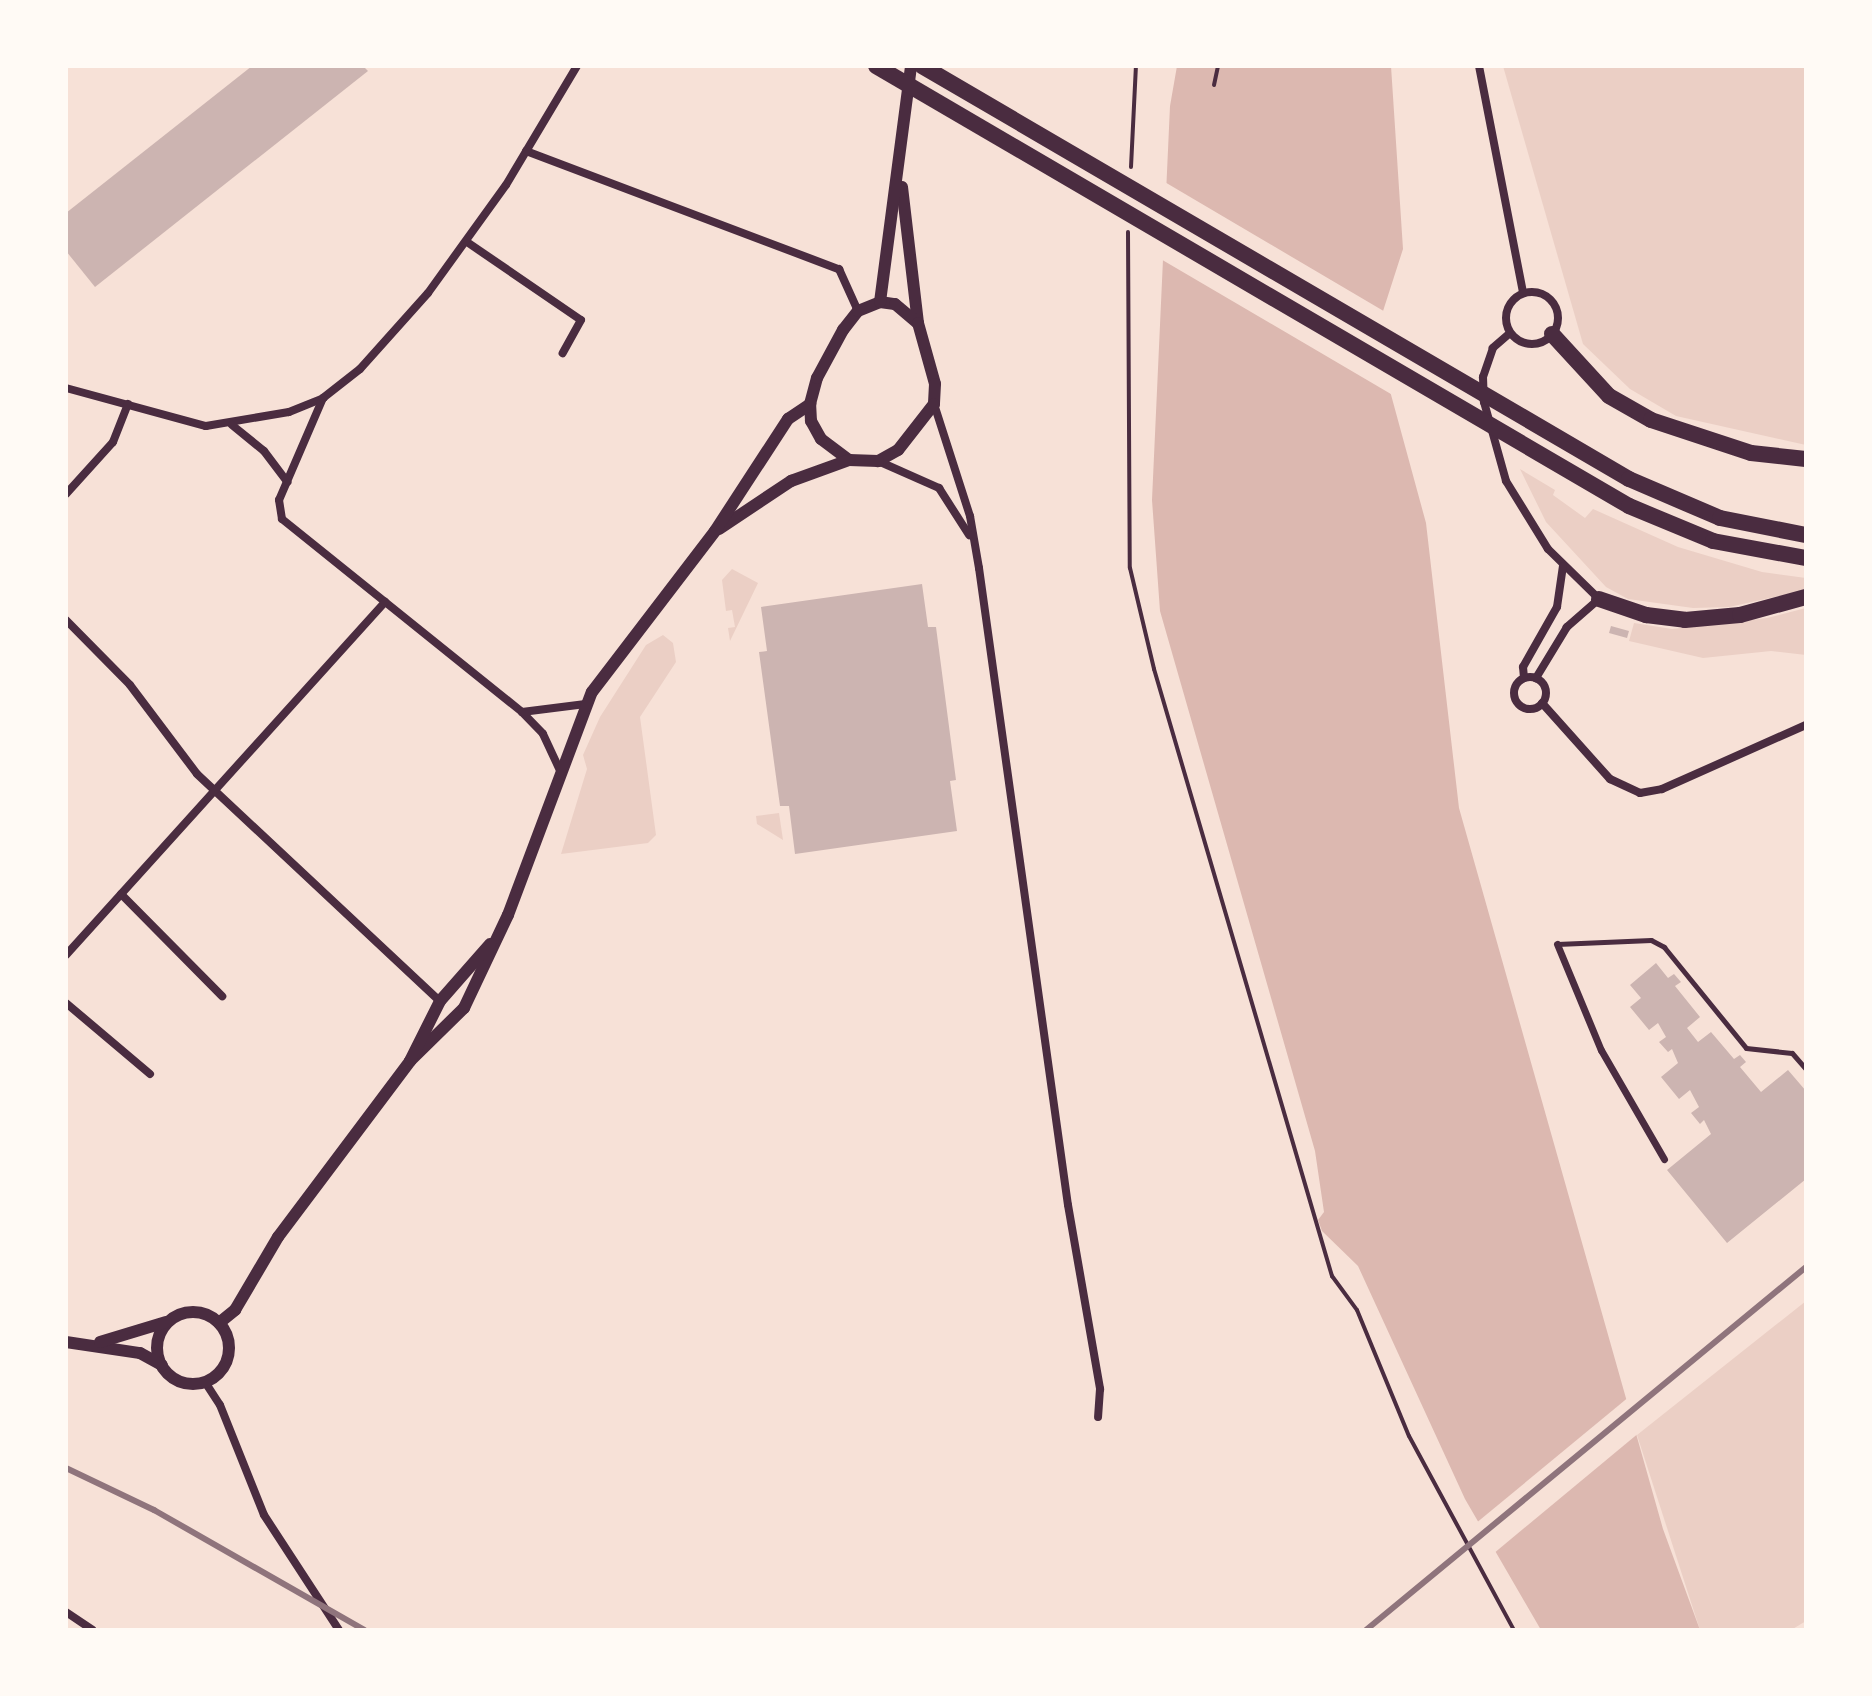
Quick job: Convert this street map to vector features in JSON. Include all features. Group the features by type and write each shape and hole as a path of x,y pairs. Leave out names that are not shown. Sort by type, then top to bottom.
{"main road":[{"path":"876,66 1629,506 1702,537 1806,558"},
{"path":"922,66 1643,486 1720,518 1806,535"},
{"path":"1552,334 1609,396 1651,420 1751,453 1806,459"},
{"path":"1599,599 1646,615 1685,620 1740,615 1806,597"}],"street":[{"path":"66,388 206,426 232,425 323,398 384,344 467,242 577,66"},
{"path":"880,302 911,66"},
{"path":"1479,66 1523,293"},
{"path":"526,151 839,269 858,311"},
{"path":"900,166 918,323 935,384 934,404 975,546 1068,1205 1100,1389 1098,1417"},
{"path":"467,242 581,320 563,353"},
{"path":"1523,293 1539,293 1553,303 1558,319 1552,334 1531,344 1510,333 1507,310 1523,293"},
{"path":"849,460 821,439 811,421 810,404 827,356 858,311 880,302 895,304 918,323"},
{"path":"1510,333 1493,348 1483,377 1484,402 1512,494 1563,566 1599,599 1567,627 1536,678"},
{"path":"323,398 279,500 282,519 522,712 543,734 560,770"},
{"path":"66,494 113,442 128,404"},
{"path":"219,1323 235,1310 278,1237 410,1061 464,1008 496,938 586,704 637,627 715,531 788,419 810,404"},
{"path":"878,461 910,441 934,404"},
{"path":"232,425 264,451 287,482"},
{"path":"715,531 791,481 849,460 878,461 939,488 975,546"},
{"path":"1542,703 1529,708 1520,704 1516,687 1524,678 1523,667 1557,607 1563,566"},
{"path":"66,955 385,602"},
{"path":"66,620 130,685 214,791 322,886 440,1001"},
{"path":"1524,678 1536,678 1545,686 1542,703"},
{"path":"1542,703 1610,779 1640,793 1662,789 1806,725"},
{"path":"522,712 586,704"},
{"path":"121,894 222,996"},
{"path":"410,1061 440,1001 496,938"},
{"path":"1557,944 1601,1050 1664,1159"},
{"path":"66,1003 150,1074"},
{"path":"66,1342 92,1343 140,1353 162,1365 180,1381 205,1382 215,1376 228,1356 229,1344 219,1323 200,1313 92,1343"},
{"path":"162,1365 158,1342 169,1321"},
{"path":"205,1382 220,1405 264,1515 339,1630"},
{"path":"66,1612 93,1630"}],"lane":[{"path":"1557,944 1651,940 1664,947 1746,1048 1792,1053 1806,1069"}],"path":[{"path":"1131,175 1136,66"},
{"path":"1214,85 1218,66"},
{"path":"1129,221 1130,568 1154,669 1332,1276 1357,1310 1409,1436 1514,1630"}],"shaded area":[{"path":"1177,66 1391,66 1403,249 1375,336 1426,523 1459,808 1663,1529 1700,1630 1541,1630 1465,1499 1358,1266 1322,1231 1318,1220 1324,1212 1315,1151 1160,611 1152,500 1170,106"},
{"path":"1503,66 1806,66 1806,445 1676,416 1630,389 1583,344"},
{"path":"1520,469 1555,490 1553,495 1585,518 1593,509 1678,547 1762,572 1806,578 1806,590 1729,607 1693,608 1628,599 1606,587 1546,522"},
{"path":"732,569 758,583 730,641 728,628 735,627 732,610 726,611 722,580"},
{"path":"1806,608 1806,655 1771,651 1703,658 1629,641 1634,623 1672,629 1767,618"},
{"path":"663,635 673,643 676,662 640,717 656,835 648,843 561,854 587,769 583,755 600,717 646,645"},
{"path":"779,813 783,840 757,824 756,816"},
{"path":"1806,1301 1806,1621 1791,1630 1700,1630 1637,1435"}],"pier":[{"path":"1163,181 1387,313 1380,336 1396,397 1159,258"},
{"path":"1630,1396 1640,1432 1493,1554 1475,1524"}],"building":[{"path":"252,66 363,66 368,71 95,287 66,251 66,213"},
{"path":"922,584 928,627 936,627 956,780 950,781 957,831 795,854 789,806 780,806 759,652 767,651 761,607"},
{"path":"1611,626 1629,631 1627,638 1609,633"},
{"path":"1656,963 1668,978 1674,974 1681,982 1675,986 1700,1017 1687,1028 1698,1042 1711,1032 1734,1059 1740,1055 1746,1062 1740,1067 1761,1092 1788,1070 1806,1091 1806,1179 1727,1243 1667,1170 1711,1134 1704,1120 1700,1124 1691,1113 1699,1107 1690,1090 1679,1099 1661,1077 1678,1063 1672,1049 1668,1052 1659,1042 1666,1037 1658,1023 1649,1030 1630,1007 1641,998 1630,985"}],"railway":[{"path":"1366,1630 1806,1267"},
{"path":"66,1468 154,1510 364,1630"}]}
